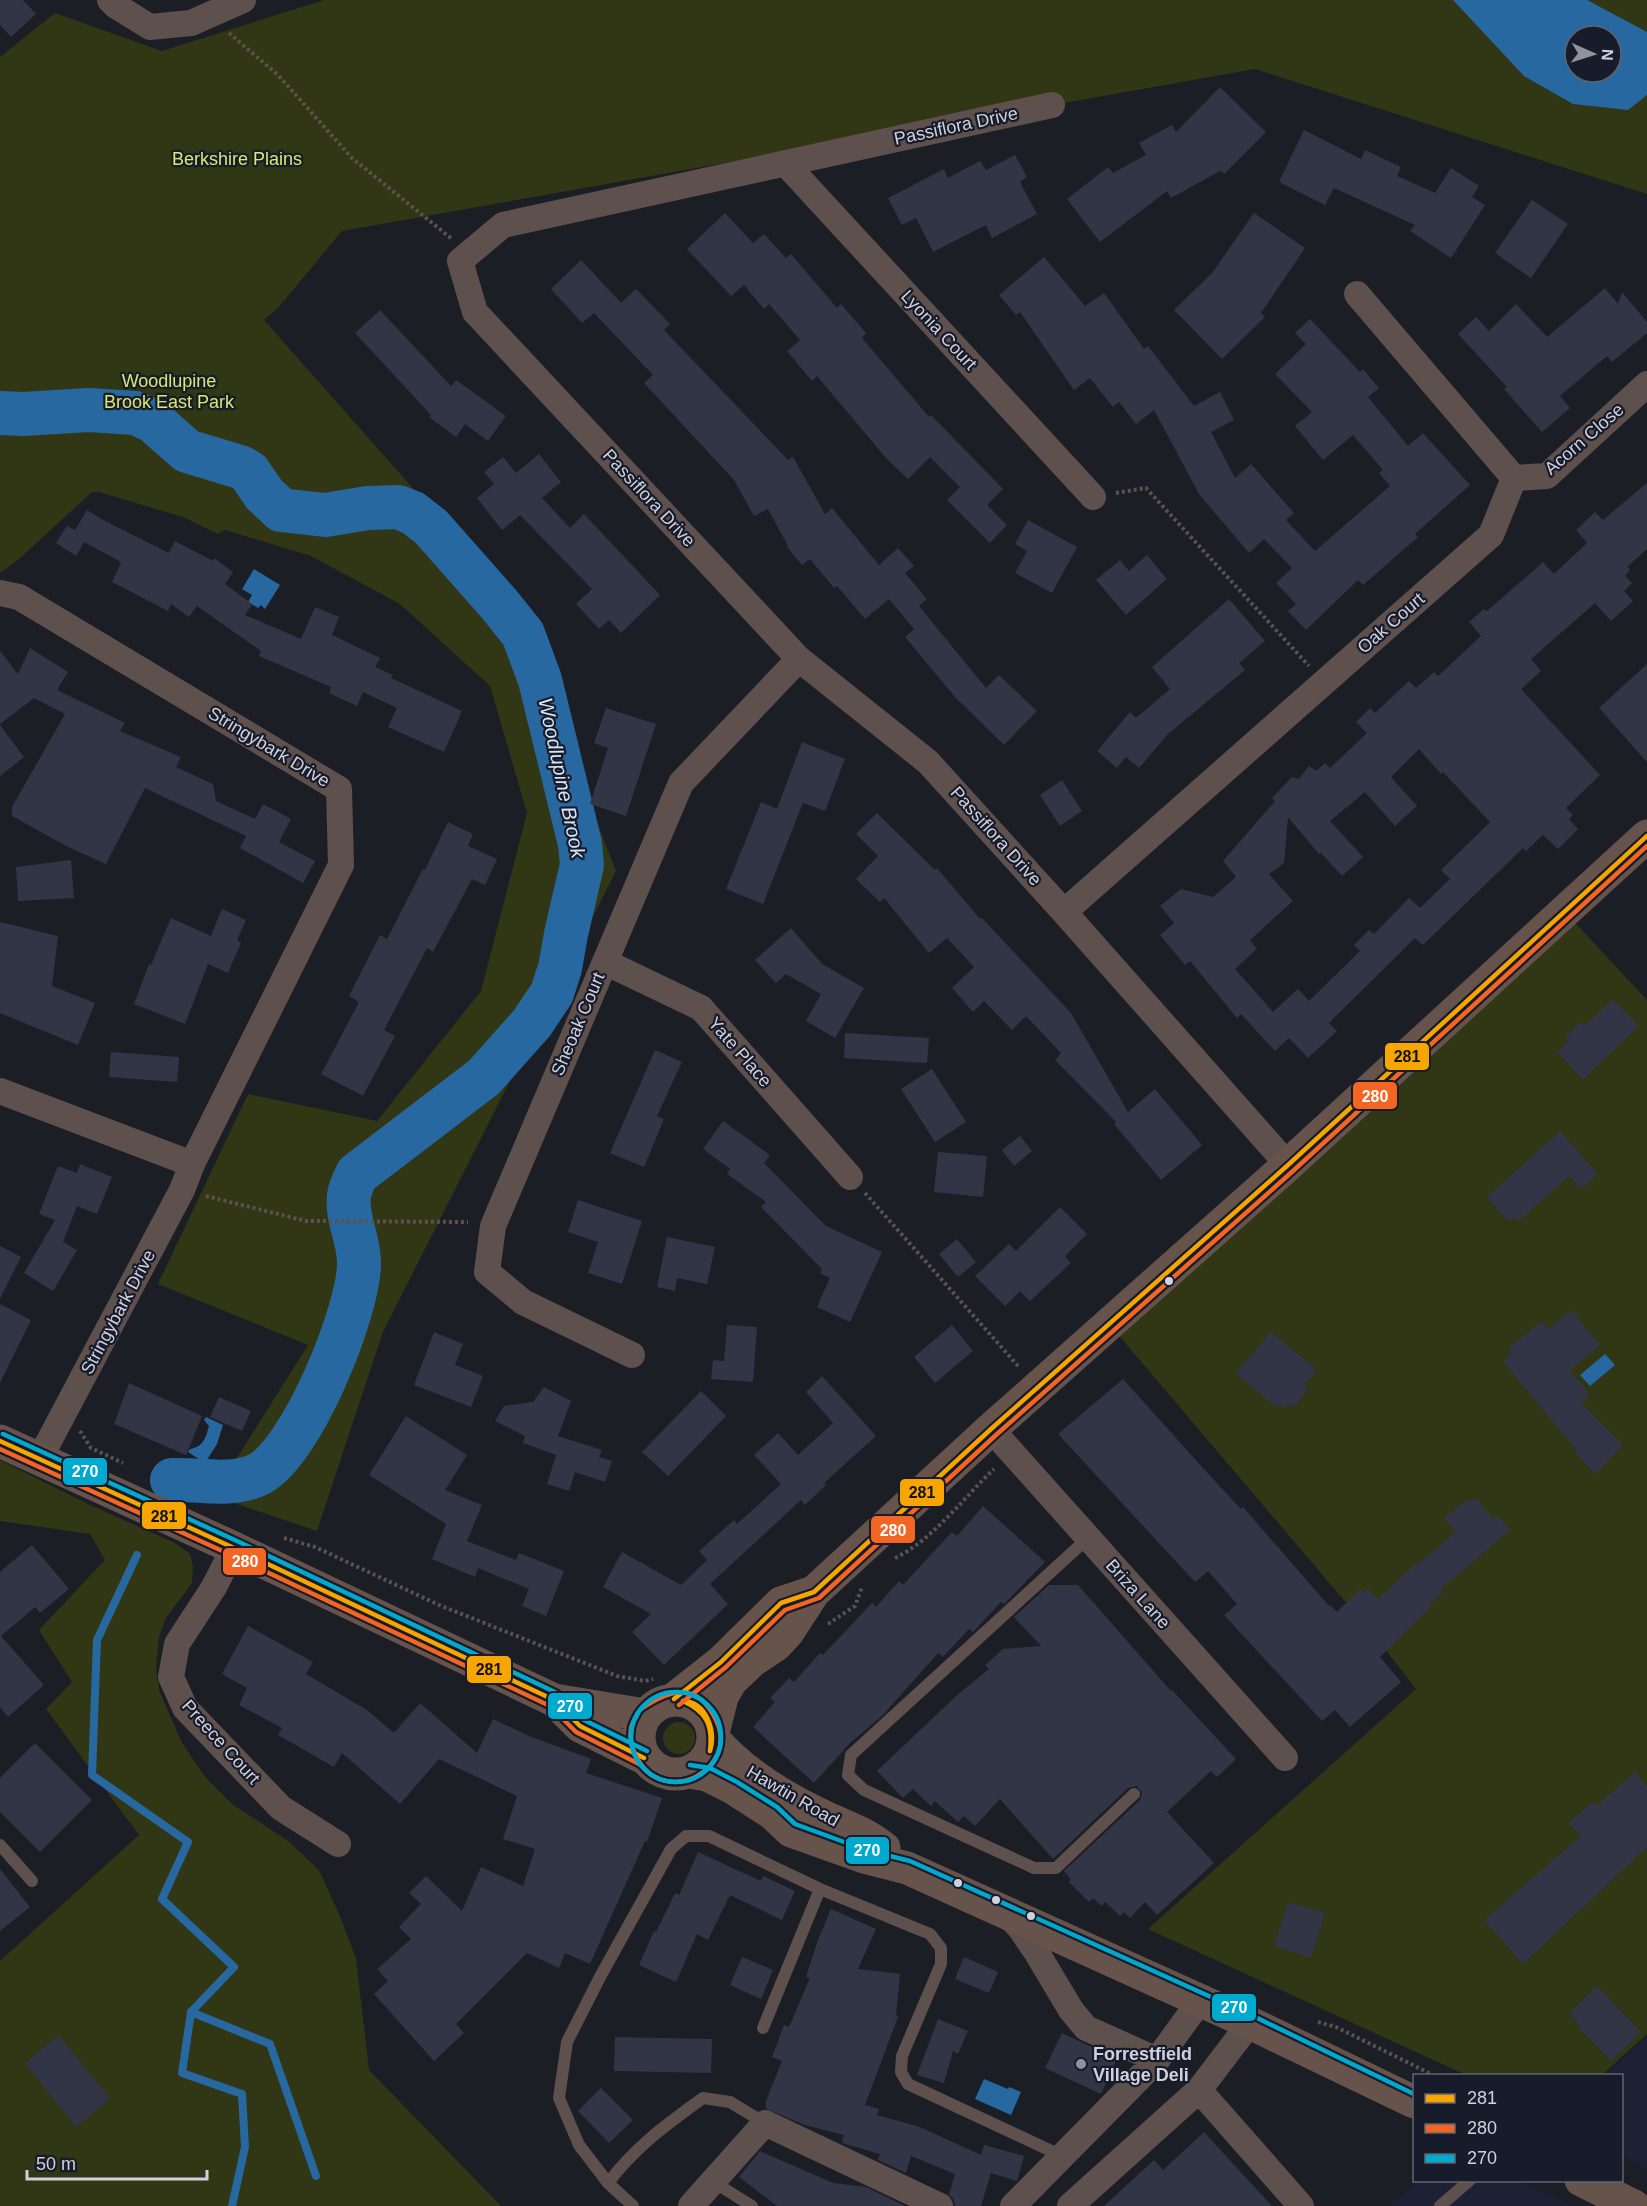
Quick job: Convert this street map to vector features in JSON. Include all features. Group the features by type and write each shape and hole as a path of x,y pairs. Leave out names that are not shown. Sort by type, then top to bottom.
{"main road":[{"path":"554,1700 580,1726 644,1758 664,1773 677,1775 689,1772 706,1759 722,1696 732,1681 752,1661 776,1645 788,1632 814,1592 991,1429 1288,1165 1647,836"},
{"path":"0,1441 234,1548 554,1700 645,1715"},
{"path":"674,1700 721,1662 781,1603 814,1592"},
{"path":"644,1758 639,1747 640,1725 645,1715 663,1702 685,1700 695,1705 704,1712 710,1722 713,1736"},
{"name":"Hawtin Road","path":"713,1736 729,1757 774,1789 826,1817 868,1835 907,1868"},
{"name":"Hawtin Road","path":"689,1772 706,1775 733,1788 772,1813 791,1831 864,1857 907,1868 1250,2023 1413,2102"},
{"path":"1583,2182 1634,2206"}],"street":[{"path":"110,0 150,27 191,23 243,0"},
{"name":"Passiflora Drive","path":"1052,105 502,225 460,261 475,312 799,659 928,762 1288,1165"},
{"name":"Lyonia Court","path":"784,163 1093,497"},
{"path":"1357,294 1514,478"},
{"name":"Acorn Close","path":"1514,478 1547,477 1647,384"},
{"name":"Oak Court","path":"1064,912 1491,536 1514,478"},
{"name":"Stringybark Drive","path":"0,592 19,597 339,789 341,865 192,1164 182,1190 40,1458"},
{"name":"Sheoak Court","path":"632,1355 523,1302 487,1272 493,1226 681,783 799,659"},
{"name":"Yate Place","path":"605,962 701,1008 850,1177"},
{"path":"0,1091 192,1164"},
{"name":"Briza Lane","path":"991,1429 1285,1758"},
{"name":"Preece Court","path":"234,1548 214,1587 177,1644 171,1677 185,1708 281,1808 338,1844"},
{"path":"1006,1913 1026,1936 1071,2010 1086,2028 1157,2060"},
{"path":"1013,2206 1157,2060 1200,2001"},
{"path":"1070,2206 1199,2090 1250,2023"},
{"path":"1199,2090 1301,2206"},
{"path":"691,2206 765,2123 939,2206"}],"lane":[{"path":"1088,1538 851,1755 848,1775 864,1790 1034,1868 1056,1868 1134,1794"},
{"path":"633,2206 608,2182 579,2145 559,2098 567,2042 671,1849 687,1836 709,1836 820,1889 930,1934 941,1948 941,1964 902,2056 901,2072 908,2084 1062,2156"},
{"path":"0,1845 32,1881"},
{"path":"763,2028 820,1889"},
{"path":"608,2182 621,2165 654,2133 703,2098 730,2102 765,2123"},
{"path":"712,2181 752,2206"},
{"path":"1440,2206 1469,2182"}],"path":[{"path":"217,12 224,28 278,75 352,158 470,253"},
{"path":"1093,497 1146,488 1323,682"},
{"path":"850,1177 1038,1388"},
{"path":"182,1190 306,1221 474,1222 493,1226"},
{"path":"888,1561 904,1554 932,1532 970,1491"},
{"path":"821,1629 855,1606 864,1581"}],"shaded area":[{"path":"1647,2036 1647,2169 1623,2157 1623,2074 1606,2074"},
{"path":"1416,2182 1520,2182 1572,2206 1390,2206"}],"green space":[{"path":"324,0 1647,0 1647,194 1255,69 342,231 278,308 264,320 449,529 555,665 569,750 616,871 383,1332 317,1531 213,1496 308,1345 158,1284 248,1094 377,1121 481,991 527,813 490,686 400,604 311,556 225,530 218,534 183,517 99,492 92,492 18,560 0,573 0,57 55,13 162,51"},
{"path":"1565,912 1647,1000 1647,2034 1603,2074 1464,2074 1148,1929 1416,1689 1382,1645 1109,1324"},
{"path":"0,1460 90,1505 175,1543 190,1554 193,1567 192,1583 166,1618 159,1637 156,1667 159,1690 182,1743 205,1777 232,1804 288,1841 319,1870 356,1958 369,2070 501,2206 0,2206 0,1961 139,1835 46,1709 72,1682 39,1630 105,1560 90,1534 0,1521"},
{"path":"679,1722 690,1727 695,1738 690,1749 679,1754 668,1749 663,1738 668,1727"}],"water":[{"path":"1453,0 1587,0 1647,32 1647,95 1628,110 1573,104 1524,76"},
{"path":"254,569 280,585 265,609 261,605 258,608 248,602 252,595 242,589"},
{"path":"1605,1354 1615,1365 1590,1386 1580,1375"},
{"path":"206,1417 223,1425 217,1444 205,1463 188,1452 201,1444 205,1438 209,1426 204,1420"},
{"path":"984,2079 1021,2092 1011,2115 975,2099"}],"building":[{"path":"0,0 23,0 36,14 11,37 0,25"},
{"path":"1220,87 1266,132 1224,174 1220,171 1171,198 1167,191 1100,242 1067,199 1108,167 1113,173 1146,155 1139,143 1172,125 1176,132"},
{"path":"1304,130 1361,159 1365,150 1401,167 1397,176 1435,193 1451,168 1479,186 1472,197 1485,205 1451,258 1410,231 1415,225 1334,188 1325,205 1279,182"},
{"path":"1015,155 1027,177 1020,182 1037,214 992,238 986,225 933,252 916,218 902,225 888,198 944,169 948,178 980,161 986,170"},
{"path":"1532,200 1568,224 1531,278 1495,253"},
{"path":"725,213 753,243 764,234 786,258 791,254 837,308 841,304 866,333 862,338 929,417 931,415 1003,489 987,505 1007,525 990,543 947,500 960,487 930,457 908,479 886,458 817,376 812,381 787,351 800,340 769,304 764,309 744,285 731,296 687,249"},
{"path":"1254,213 1305,248 1261,313 1265,317 1222,359 1174,310 1212,273"},
{"path":"1044,257 1085,306 1104,293 1144,349 1148,346 1194,406 1220,392 1234,420 1211,432 1235,478 1251,464 1294,513 1286,520 1315,551 1390,486 1379,473 1383,470 1353,435 1323,460 1295,426 1312,412 1275,374 1306,344 1295,333 1310,319 1360,372 1363,369 1379,388 1368,397 1408,446 1423,433 1470,485 1415,534 1418,537 1363,585 1358,580 1306,630 1288,611 1296,604 1276,583 1292,568 1264,539 1249,553 1199,494 1154,410 1136,424 1119,402 1113,407 1090,378 1074,390 1020,312 1016,315 999,295"},
{"path":"581,260 621,303 636,289 670,324 664,330 788,460 793,457 825,514 832,508 879,565 898,548 914,566 905,573 927,599 919,606 986,688 999,675 1037,711 1004,745 955,697 905,637 914,629 889,599 865,619 837,586 834,588 810,559 802,565 787,547 768,509 754,516 734,480 644,383 653,375 594,313 582,323 551,289"},
{"path":"1605,288 1618,304 1622,292 1647,322 1647,333 1612,362 1607,356 1560,396 1570,408 1542,432 1504,389 1507,387 1458,334 1476,317 1489,331 1516,304 1547,337"},
{"path":"380,310 451,386 456,380 506,416 488,441 465,424 456,437 429,417 431,415 355,333"},
{"path":"539,454 561,482 542,498 570,528 584,514 660,595 621,633 609,620 599,629 576,604 592,589 520,515 502,530 477,498 494,484 484,472 503,457 516,473"},
{"path":"1647,483 1647,549 1627,567 1630,570 1625,576 1632,583 1624,591 1633,601 1611,621 1595,603 1531,659 1541,671 1521,689 1600,775 1566,808 1573,815 1569,819 1578,829 1558,849 1543,835 1526,851 1523,848 1423,945 1415,938 1329,1023 1337,1031 1308,1058 1289,1038 1275,1051 1241,1014 1237,1018 1190,961 1185,965 1160,935 1174,923 1160,906 1181,889 1213,897 1236,877 1223,861 1275,801 1272,798 1292,777 1299,779 1309,766 1316,771 1325,763 1330,768 1367,733 1356,722 1370,708 1375,713 1409,681 1416,688 1434,672 1438,676 1481,636 1469,622 1484,609 1487,611 1543,562 1554,574 1587,543 1576,530 1595,512 1603,520","holes":["1419,749 1441,774 1443,772 1490,822 1441,870 1450,879 1420,908 1409,898 1374,934 1369,930 1354,945 1360,951 1309,1001 1298,989 1273,1012 1235,969 1257,949 1250,940 1293,901 1269,874 1284,863 1288,817 1319,854 1321,853 1342,876 1363,857 1330,821 1365,792 1395,826 1417,806 1391,777"]},
{"path":"87,510 169,553 175,541 213,561 214,558 233,572 225,584 252,604 245,615 301,639 315,607 339,617 332,635 380,658 375,667 393,675 391,678 462,711 444,752 388,727 397,708 363,692 357,706 329,693 331,687 259,656 261,651 197,606 189,617 171,604 168,611 112,582 121,562 84,542 76,556 56,543 67,526 75,530"},
{"path":"1028,520 1077,547 1052,593 1015,573 1027,551 1015,544"},
{"path":"1147,555 1167,579 1126,615 1096,580 1120,560 1129,571"},
{"path":"1229,599 1265,641 1239,663 1245,670 1168,734 1139,768 1126,757 1117,768 1097,751 1130,712 1136,718 1170,689 1152,667"},
{"path":"30,648 68,672 57,690 125,723 120,731 181,757 176,767 213,784 216,801 255,819 263,804 291,819 279,842 315,861 303,883 240,848 246,836 145,788 106,864 68,847 12,816 12,807 65,714 34,698 0,724 0,651 18,674"},
{"path":"1647,664 1647,762 1599,708"},
{"path":"606,708 656,724 626,816 590,804 608,748 594,743"},
{"path":"0,725 24,757 0,776"},
{"path":"802,742 845,759 825,811 803,803 763,904 726,889 761,802 777,809"},
{"path":"1062,780 1082,811 1060,826 1040,795"},
{"path":"877,813 935,870 937,868 980,919 982,918 1071,1013 1128,1112 1155,1089 1202,1145 1161,1180 1114,1124 1116,1122 1055,1060 1061,1053 1026,1016 1012,1030 984,1001 973,1012 952,988 974,967 947,938 929,953 884,898 880,902 856,879 878,856 856,834"},
{"path":"448,822 473,834 468,846 497,859 485,885 472,879 433,952 427,948 384,1030 395,1036 363,1096 321,1074 359,1002 349,996 380,935 387,939"},
{"path":"71,860 74,898 18,901 16,867"},
{"path":"222,909 246,920 237,940 241,943 228,973 208,964 185,1024 134,1004 149,964 151,965 171,918 211,936"},
{"path":"0,922 58,936 52,986 95,1003 78,1045 0,1013"},
{"path":"791,928 822,964 864,988 835,1038 806,1021 821,994 786,974 776,983 755,960"},
{"path":"1613,999 1639,1026 1583,1080 1557,1052 1569,1041 1565,1037 1582,1021 1585,1025"},
{"path":"845,1033 929,1038 927,1063 844,1058"},
{"path":"655,1050 682,1062 657,1116 664,1119 644,1167 610,1153"},
{"path":"111,1052 179,1057 177,1082 109,1077"},
{"path":"932,1069 966,1122 935,1142 901,1089"},
{"path":"723,1121 770,1155 764,1163 826,1226 882,1252 850,1322 817,1307 830,1278 820,1273 822,1269 761,1207 766,1202 727,1174 730,1169 703,1149"},
{"path":"1560,1131 1598,1174 1581,1189 1569,1176 1518,1222 1514,1217 1509,1222 1487,1197"},
{"path":"1020,1136 1032,1151 1014,1166 1002,1150"},
{"path":"938,1152 987,1156 983,1197 934,1192"},
{"path":"80,1164 112,1177 97,1214 77,1206 63,1242 77,1250 53,1291 24,1273 55,1220 39,1214 58,1166 77,1173"},
{"path":"578,1200 642,1221 622,1284 588,1273 598,1242 568,1232"},
{"path":"1060,1207 1087,1234 1065,1256 1071,1263 1030,1301 1020,1291 1005,1306 975,1276 1009,1244 1016,1251"},
{"path":"667,1237 715,1247 707,1284 677,1278 675,1291 657,1287"},
{"path":"957,1239 976,1262 958,1277 939,1254"},
{"path":"0,1246 21,1257 0,1299"},
{"path":"0,1304 31,1320 0,1383"},
{"path":"1571,1310 1600,1345 1570,1370 1590,1395 1581,1403 1623,1445 1595,1474 1575,1453 1577,1451 1503,1361 1512,1353 1508,1349 1541,1321 1548,1329"},
{"path":"727,1325 757,1327 753,1382 711,1379 713,1360 724,1361"},
{"path":"952,1325 973,1351 935,1383 914,1357"},
{"path":"434,1332 463,1344 455,1365 483,1376 471,1407 414,1385"},
{"path":"1271,1332 1317,1370 1304,1386 1308,1389 1295,1406 1291,1403 1286,1409 1280,1404 1277,1408 1236,1373"},
{"path":"822,1376 876,1436 824,1483 826,1485 805,1505 801,1500 710,1584 728,1604 664,1665 632,1632 651,1614 603,1587 622,1552 681,1585 707,1560 699,1551 734,1520 737,1524 781,1484 754,1455 778,1433 798,1455 833,1423 806,1392"},
{"path":"1123,1379 1241,1509 1243,1507 1329,1606 1337,1612 1360,1589 1364,1593 1368,1589 1378,1599 1415,1564 1416,1566 1456,1532 1444,1518 1468,1499 1471,1502 1476,1498 1494,1520 1498,1516 1510,1530 1441,1589 1443,1592 1429,1605 1431,1607 1380,1657 1401,1682 1350,1727 1335,1710 1322,1721 1224,1615 1237,1604 1208,1571 1195,1582 1058,1434"},
{"path":"129,1383 202,1416 186,1455 114,1424"},
{"path":"544,1387 571,1401 558,1436 602,1450 599,1457 612,1461 605,1482 575,1472 569,1491 547,1484 556,1455 523,1443 525,1436 495,1421 504,1406 533,1402"},
{"path":"701,1391 726,1416 668,1476 642,1452"},
{"path":"219,1397 251,1411 242,1431 210,1417"},
{"path":"406,1416 467,1455 445,1490 482,1505 467,1541 516,1560 519,1553 564,1571 546,1616 522,1606 529,1589 478,1568 475,1577 432,1559 446,1524 369,1475"},
{"path":"983,1506 1045,1562 1004,1604 1001,1602 973,1632 969,1629 943,1657 938,1653 882,1716 850,1743 814,1783 753,1727 775,1702 770,1698 789,1678 794,1682 820,1653 823,1655 872,1603 876,1607 899,1581 903,1585 952,1532 957,1536"},
{"path":"32,1545 69,1589 40,1613 35,1607 1,1636 44,1685 8,1717 0,1707 0,1572"},
{"path":"1049,1585 1078,1585 1171,1691 1236,1759 1217,1777 1211,1771 1167,1812 1214,1863 1157,1915 1145,1902 1130,1918 1124,1912 1120,1916 1105,1902 1102,1906 1093,1898 1089,1902 1069,1882 1071,1879 1064,1871 1140,1800 1142,1793 1137,1786 1128,1788 1053,1859 1000,1799 975,1826 964,1816 958,1822 935,1801 931,1806 913,1789 903,1798 877,1771 956,1696 989,1669 985,1665 1003,1649 1041,1646 1014,1617"},
{"path":"248,1626 313,1662 306,1674 367,1710 394,1733 420,1703 477,1753 493,1719 529,1736 591,1759 586,1773 662,1798 647,1842 645,1841 590,1964 565,1953 559,1968 527,1953 456,2024 464,2033 434,2061 374,1994 388,1981 377,1969 411,1939 399,1927 421,1904 409,1893 426,1876 462,1911 481,1867 523,1886 535,1849 503,1839 517,1796 439,1759 400,1804 342,1753 334,1767 278,1735 282,1728 239,1705 247,1688 222,1674"},
{"path":"35,1743 92,1800 40,1852 0,1812 0,1778"},
{"path":"1635,1772 1647,1786 1647,1847 1523,1964 1484,1920 1581,1836 1568,1823 1592,1802 1596,1806"},
{"path":"698,1852 761,1881 763,1876 795,1891 782,1920 730,1895 708,1940 697,1934 676,1982 639,1965 675,1893 679,1895"},
{"path":"0,1869 30,1907 0,1931"},
{"path":"1288,1902 1325,1913 1311,1958 1274,1946"},
{"path":"831,1909 876,1929 858,1969 900,1974 896,2015 898,2017 865,2105 879,2109 877,2115 920,2127 981,2155 984,2145 1024,2156 1017,2181 991,2173 981,2206 955,2206 953,2198 949,2195 955,2174 911,2156 906,2173 878,2160 880,2154 842,2143 844,2135 805,2125 766,2109 766,2101 782,2061 772,2057 784,2025 789,2027 810,1978 806,1977"},
{"path":"742,1957 773,1970 761,1999 730,1985"},
{"path":"964,1957 998,1972 989,1993 955,1979"},
{"path":"1597,1986 1641,2032 1611,2061 1578,2027 1580,2025 1569,2013"},
{"path":"938,2019 968,2031 958,2054 953,2051 944,2083 917,2075"},
{"name":"Forrestfield Village Deli","path":"1062,2033 1117,2059 1101,2094 1045,2068"},
{"path":"59,2035 110,2099 76,2127 25,2063"},
{"path":"615,2037 712,2039 711,2073 614,2071"},
{"path":"601,2088 633,2120 609,2143 578,2111"},
{"path":"1204,2132 1272,2206 1104,2206 1154,2160 1163,2170"},
{"path":"760,2151 833,2183 866,2187 905,2206 777,2206 739,2177"}],"waterway":[{"name":"Woodlupine Brook","path":"0,413 89,410 135,413 153,421 187,451 240,467 249,472 264,494 281,510 325,515 368,508 398,507 413,513 431,527 523,634 540,680 580,844 582,865 560,968 552,993 532,1023 484,1077 357,1174 350,1192 349,1204 359,1262 357,1284 339,1345 325,1379 292,1440 274,1462 257,1475 247,1479 226,1482 172,1480"},
{"name":"Woodlupine Brook","path":"137,1555 97,1640 92,1775 188,1842 162,1899 234,1967 191,2012 270,2044 316,2176"},
{"path":"191,2012 182,2073 242,2094 245,2147 232,2206"}],"transit line":[{"name":"281","path":"674,1699 721,1662 781,1603 814,1592 991,1429 1288,1165 1647,836"},
{"name":"280","path":"679,1705 726,1667 785,1610 819,1598 996,1435 1293,1171 1647,846"},
{"name":"270","path":"3,1434 237,1541 557,1693 584,1720 647,1751"},
{"name":"281","path":"0,1441 234,1548 554,1700 580,1726 644,1758"},
{"name":"280","path":"0,1449 550,1706 576,1732 641,1765"},
{"name":"270","path":"676,1692 693,1696 708,1705 717,1720 721,1737 717,1754 708,1769 693,1778 676,1782 659,1778 644,1769 635,1754 631,1737 635,1720 644,1705 659,1696 676,1692"},
{"name":"280","path":"638,1713 631,1727 631,1742 638,1760 650,1774 665,1781 681,1781 696,1776 709,1767 718,1754 721,1738 716,1720 700,1699 692,1694 673,1693 641,1709"},
{"name":"281","path":"683,1701 698,1707 708,1719 712,1735 710,1751"},
{"name":"281","path":"683,1701 698,1710 707,1720 711,1742 710,1751"},
{"name":"270","path":"690,1765 710,1768 737,1782 777,1807 795,1824 866,1850 910,1861 1253,2016 1413,2094"}],"place":[{"name":"Forrestfield Village Deli","path":"1081,2064"}],"park label":[{"name":"Berkshire Plains","path":"237,159"},
{"name":"Woodlupine Brook East Park","path":"169,391"}]}
